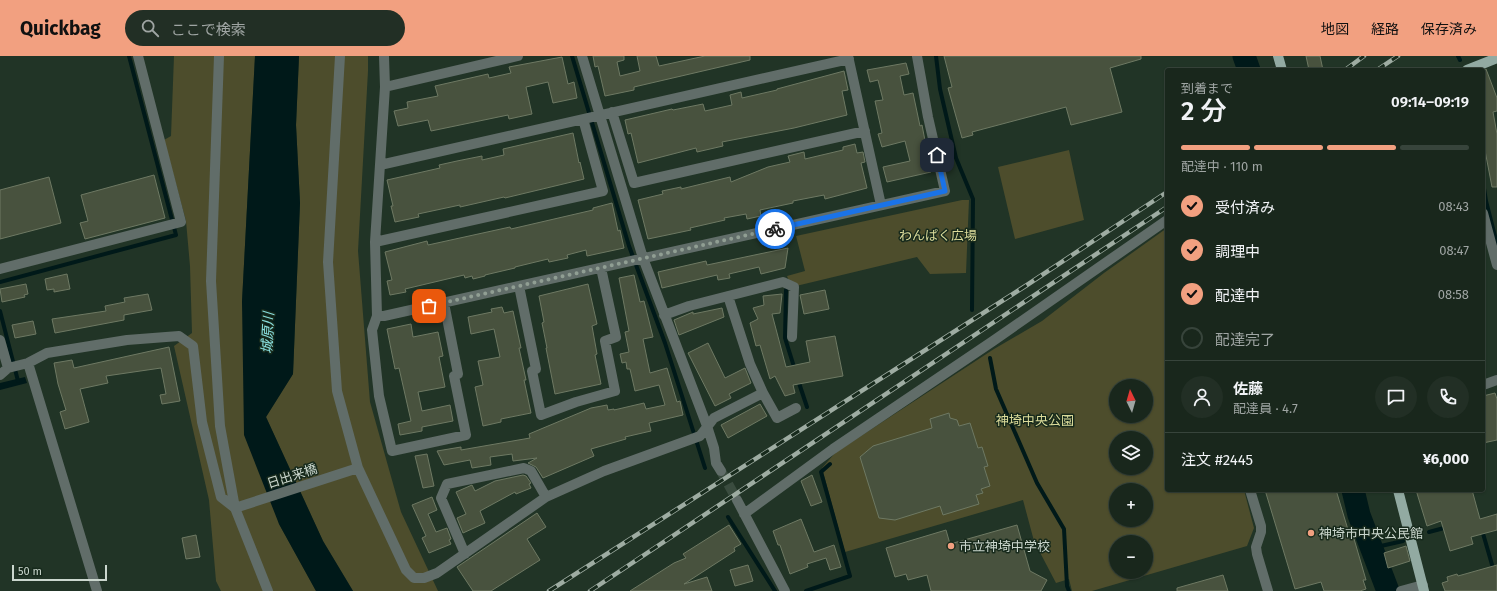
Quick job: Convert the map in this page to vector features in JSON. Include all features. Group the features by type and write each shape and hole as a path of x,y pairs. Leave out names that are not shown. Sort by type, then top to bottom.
{"main road":[{"path":"1278,56 1281,68"},
{"path":"1472,68 1497,58"},
{"path":"1399,492 1424,588"}],"street":[{"path":"0,269 181,222 138,56"},
{"path":"219,56 211,281 220,426 235,508 268,591"},
{"path":"340,56 328,262 337,390 358,468 406,570 414,578 424,578 437,573 546,497 604,471 695,437 714,418 763,393"},
{"path":"384,56 384,87 375,242 377,316 372,330 379,396 392,450 466,436 454,376 458,374 444,303"},
{"path":"384,87 518,56"},
{"path":"582,56 637,260 664,315 707,426 714,448 716,463 721,471"},
{"path":"377,316 384,316 444,303 945,191 928,117 917,56"},
{"path":"380,165 848,57 881,205"},
{"path":"612,112 634,183 865,131"},
{"path":"375,242 603,190 583,119"},
{"path":"1485,220 1497,265"},
{"path":"744,514 833,449 1165,221"},
{"path":"519,286 536,369 532,371 541,415 576,402 615,391 605,341 616,337 601,268"},
{"path":"664,315 689,306 783,282 794,287 792,337"},
{"path":"728,296 750,364 763,393 777,418 796,408"},
{"path":"0,375 8,368 28,363 47,353 127,340 179,336 193,346 202,422 221,497 235,508"},
{"path":"0,340 8,368"},
{"path":"28,363 97,591"},
{"path":"1485,384 1497,380"},
{"name":"日出来橋","path":"235,508 358,468"},
{"path":"465,554 441,498 447,484 524,468 531,471 546,497"},
{"path":"1251,492 1261,526 1261,532 1256,547 1257,554 1268,591"},
{"path":"737,500 785,591"},
{"path":"1401,591 1424,588"}],"green space":[{"path":"174,56 255,56 242,302 279,524 316,591 221,591 216,581 209,500 174,346 192,333 190,266 186,221 164,140 171,136"},
{"path":"299,56 368,56 358,251 370,402 401,512 438,591 353,591 323,541 266,417 293,374 300,203 296,125"},
{"path":"1069,150 1084,220 1015,239 998,167"},
{"name":"わんぱく広場","path":"962,200 969,200 966,273 930,274 917,257 796,286 789,281 787,276 805,271 796,236"},
{"name":"神埼中央公園","path":"1165,229 1165,492 1245,492 1254,528 1247,546 1153,573 1153,535 1109,535 1109,579 1133,579 1092,591 1072,591 1069,579 1056,583 1034,541 1023,500 845,552 822,468 835,453 994,349 1042,321 1104,273"}],"water":[{"name":"城原川","path":"255,56 299,56 296,125 300,203 293,374 266,417 323,541 353,591 316,591 279,524 244,435 242,302"},
{"path":"25,377 27,383 0,390 0,383"}],"building":[{"path":"593,56 624,56 624,60 617,62 620,76 640,71 637,56 656,56 659,66 705,56 750,56 750,60 634,87 634,90 605,96 598,66 595,67"},
{"path":"944,56 1141,56 1141,59 1110,68 1122,112 1071,125 1066,107 972,132 973,135 962,138 948,88 952,87"},
{"path":"1306,56 1320,56 1323,68 1309,68"},
{"path":"562,57 568,84 574,82 577,98 553,103 548,82 526,87 532,114 509,119 508,115 431,131 428,120 398,126 394,111 408,108 407,102 438,96 435,86 488,74 489,78 511,73 509,67"},
{"path":"906,63 909,74 900,76 904,95 913,93 920,126 922,125 931,172 887,182 883,167 910,161 905,141 882,147 878,134 882,133 875,101 883,100 878,80 870,82 867,70"},
{"path":"1486,69 1497,98 1497,111 1493,112 1497,134 1497,187 1492,187 1485,150"},
{"path":"844,71 848,90 842,91 847,115 794,128 722,142 723,146 697,152 696,148 638,163 631,133 628,134 625,120 672,109 703,104 705,111 732,105 730,95 741,92 742,98 777,90"},
{"path":"573,133 584,179 505,198 460,207 460,205 418,214 419,217 395,222 387,180 440,168 439,165 457,161 482,156 482,160 504,155 503,149"},
{"path":"855,144 857,153 863,152 865,162 861,163 867,188 825,199 824,195 793,201 793,203 760,210 761,216 747,219 746,214 724,218 725,220 690,228 691,230 648,239 638,200 663,194 662,191 681,187 681,189 730,177 731,182 768,167 790,162 788,156 804,152 805,159 843,150 843,147"},
{"path":"154,175 165,218 85,239 80,223 88,221 81,195"},
{"path":"49,177 61,223 0,239 0,190"},
{"path":"612,203 618,231 620,230 624,248 587,256 586,250 567,255 568,258 549,262 548,259 473,279 472,276 465,278 464,275 405,289 406,292 390,295 387,281 392,280 385,252 427,241 428,245 510,227 511,229 593,210 593,208"},
{"path":"788,248 785,268 761,274 759,267 729,274 730,278 718,280 717,275 662,288 658,272 706,261 707,265"},
{"path":"67,274 70,289 54,292 54,289 47,290 45,279"},
{"path":"634,275 640,302 644,301 653,337 643,339 650,373 667,368 677,402 680,401 683,415 649,423 651,431 625,437 626,439 591,449 594,456 543,478 536,467 528,463 537,458 513,461 512,454 490,457 491,465 472,468 470,460 444,465 437,451 461,447 461,450 530,438 529,434 591,408 607,405 608,410 614,410 644,403 646,409 665,405 659,385 635,391 630,369 627,369 626,362 622,363 620,354 629,352 625,332 629,331 619,278"},
{"path":"26,284 28,294 24,295 25,297 2,302 0,289"},
{"path":"588,284 597,324 592,326 597,354 595,355 601,384 555,394 546,348 542,323 544,322 539,296"},
{"path":"825,290 829,309 804,314 800,295"},
{"path":"148,294 152,310 124,315 124,320 55,333 52,319 106,311 105,306 125,302 124,298"},
{"path":"782,294 780,313 772,314 786,367 810,362 806,341 835,336 843,376 793,385 795,393 785,396 775,376 770,379 760,345 756,346 750,323 758,319 753,308 764,305 763,296"},
{"path":"502,307 504,313 513,311 521,348 519,348 531,413 501,419 501,422 483,426 475,387 483,385 478,361 500,357 494,329 471,334 468,317 492,312 491,309"},
{"path":"722,308 724,317 679,335 674,320 693,312 693,314"},
{"path":"33,321 36,334 15,338 12,325"},
{"path":"411,324 413,337 438,332 443,356 439,357 445,387 418,392 422,411 450,405 453,421 422,427 422,431 400,435 398,424 411,421 399,368 395,369 387,329"},
{"path":"708,343 725,378 745,368 751,383 729,394 731,398 715,406 688,353"},
{"path":"169,347 180,401 162,404 160,395 166,394 161,368 106,376 108,383 80,389 89,422 65,429 60,412 66,410 58,384 54,363 72,360 74,368"},
{"path":"1495,393 1497,399 1497,440 1485,443 1485,396"},
{"path":"760,404 767,416 728,438 721,425"},
{"path":"949,413 950,418 957,420 959,426 970,423 978,448 982,447 988,466 984,467 990,486 981,489 983,493 976,495 979,504 943,515 940,506 895,520 879,518 860,457 873,446 932,428 930,419"},
{"path":"427,454 434,486 423,488 415,456"},
{"path":"523,475 526,476 531,483 529,484 531,488 516,494 515,492 480,511 485,523 463,533 457,518 466,514 456,492 472,485 475,491 495,481"},
{"path":"812,475 822,502 811,506 801,481"},
{"path":"1266,492 1337,492 1349,533 1352,532 1366,580 1363,580 1366,589 1360,591 1324,591 1321,582 1295,589"},
{"path":"1417,492 1473,492 1480,519 1497,514 1497,530 1471,537 1473,544 1450,551 1441,521 1427,526"},
{"path":"432,497 437,510 428,514 436,532 447,528 451,539 449,540 451,544 429,553 422,538 426,536 412,505"},
{"path":"537,513 546,527 527,539 540,560 491,591 473,591 457,567"},
{"path":"801,519 814,552 834,545 841,567 830,570 826,558 807,564 808,567 790,574 780,545 778,545 773,531"},
{"path":"729,525 741,544 734,548 735,551 684,584 707,577 712,591 630,591 674,563 686,558 683,554"},
{"path":"1017,525 1030,571 1047,580 1041,591 931,591 927,575 908,580 906,574 895,577 886,548 946,530 950,544"},
{"path":"196,535 200,557 186,559 182,538"},
{"path":"1406,546 1410,561 1388,568 1384,553"},
{"path":"748,565 753,581 735,586 730,570"},
{"path":"1497,565 1497,591 1445,591 1442,583 1448,581 1447,577 1457,574 1458,576"},
{"path":"1223,575 1228,591 1177,591 1177,588"}],"waterway":[{"path":"0,282 176,235 129,56"},
{"path":"572,56 629,246 665,343 705,468"},
{"path":"936,56 940,89 956,158 973,199 972,310"},
{"path":"1244,56 1248,68"},
{"path":"1458,56 1460,60"},
{"path":"1485,195 1497,244"},
{"path":"786,290 785,338 795,370"},
{"path":"0,311 18,381"},
{"path":"990,358 996,389 1037,483 1064,529 1067,586 1069,591"},
{"path":"798,380 807,407"},
{"path":"806,591 850,576 821,472 830,464"},
{"path":"1353,492 1359,515 1388,591"},
{"path":"728,517 775,591"},
{"path":"1429,532 1448,527"},
{"path":"1482,530 1497,582"},
{"path":"1372,548 1403,541"}],"tunnel":[{"path":"721,471 737,500"}],"railway":[{"path":"1348,68 1364,56"},
{"path":"1380,68 1398,56"},
{"path":"549,591 1027,285 1165,193"},
{"path":"590,591 1165,208"}],"way so far":[{"path":"429,306 775,229"}],"place":[{"name":"神埼市中央公民館","path":"1311,533"},
{"name":"市立神埼中学校","path":"951,546"}],"route":[{"path":"775,229 945,191 937,155"}]}
